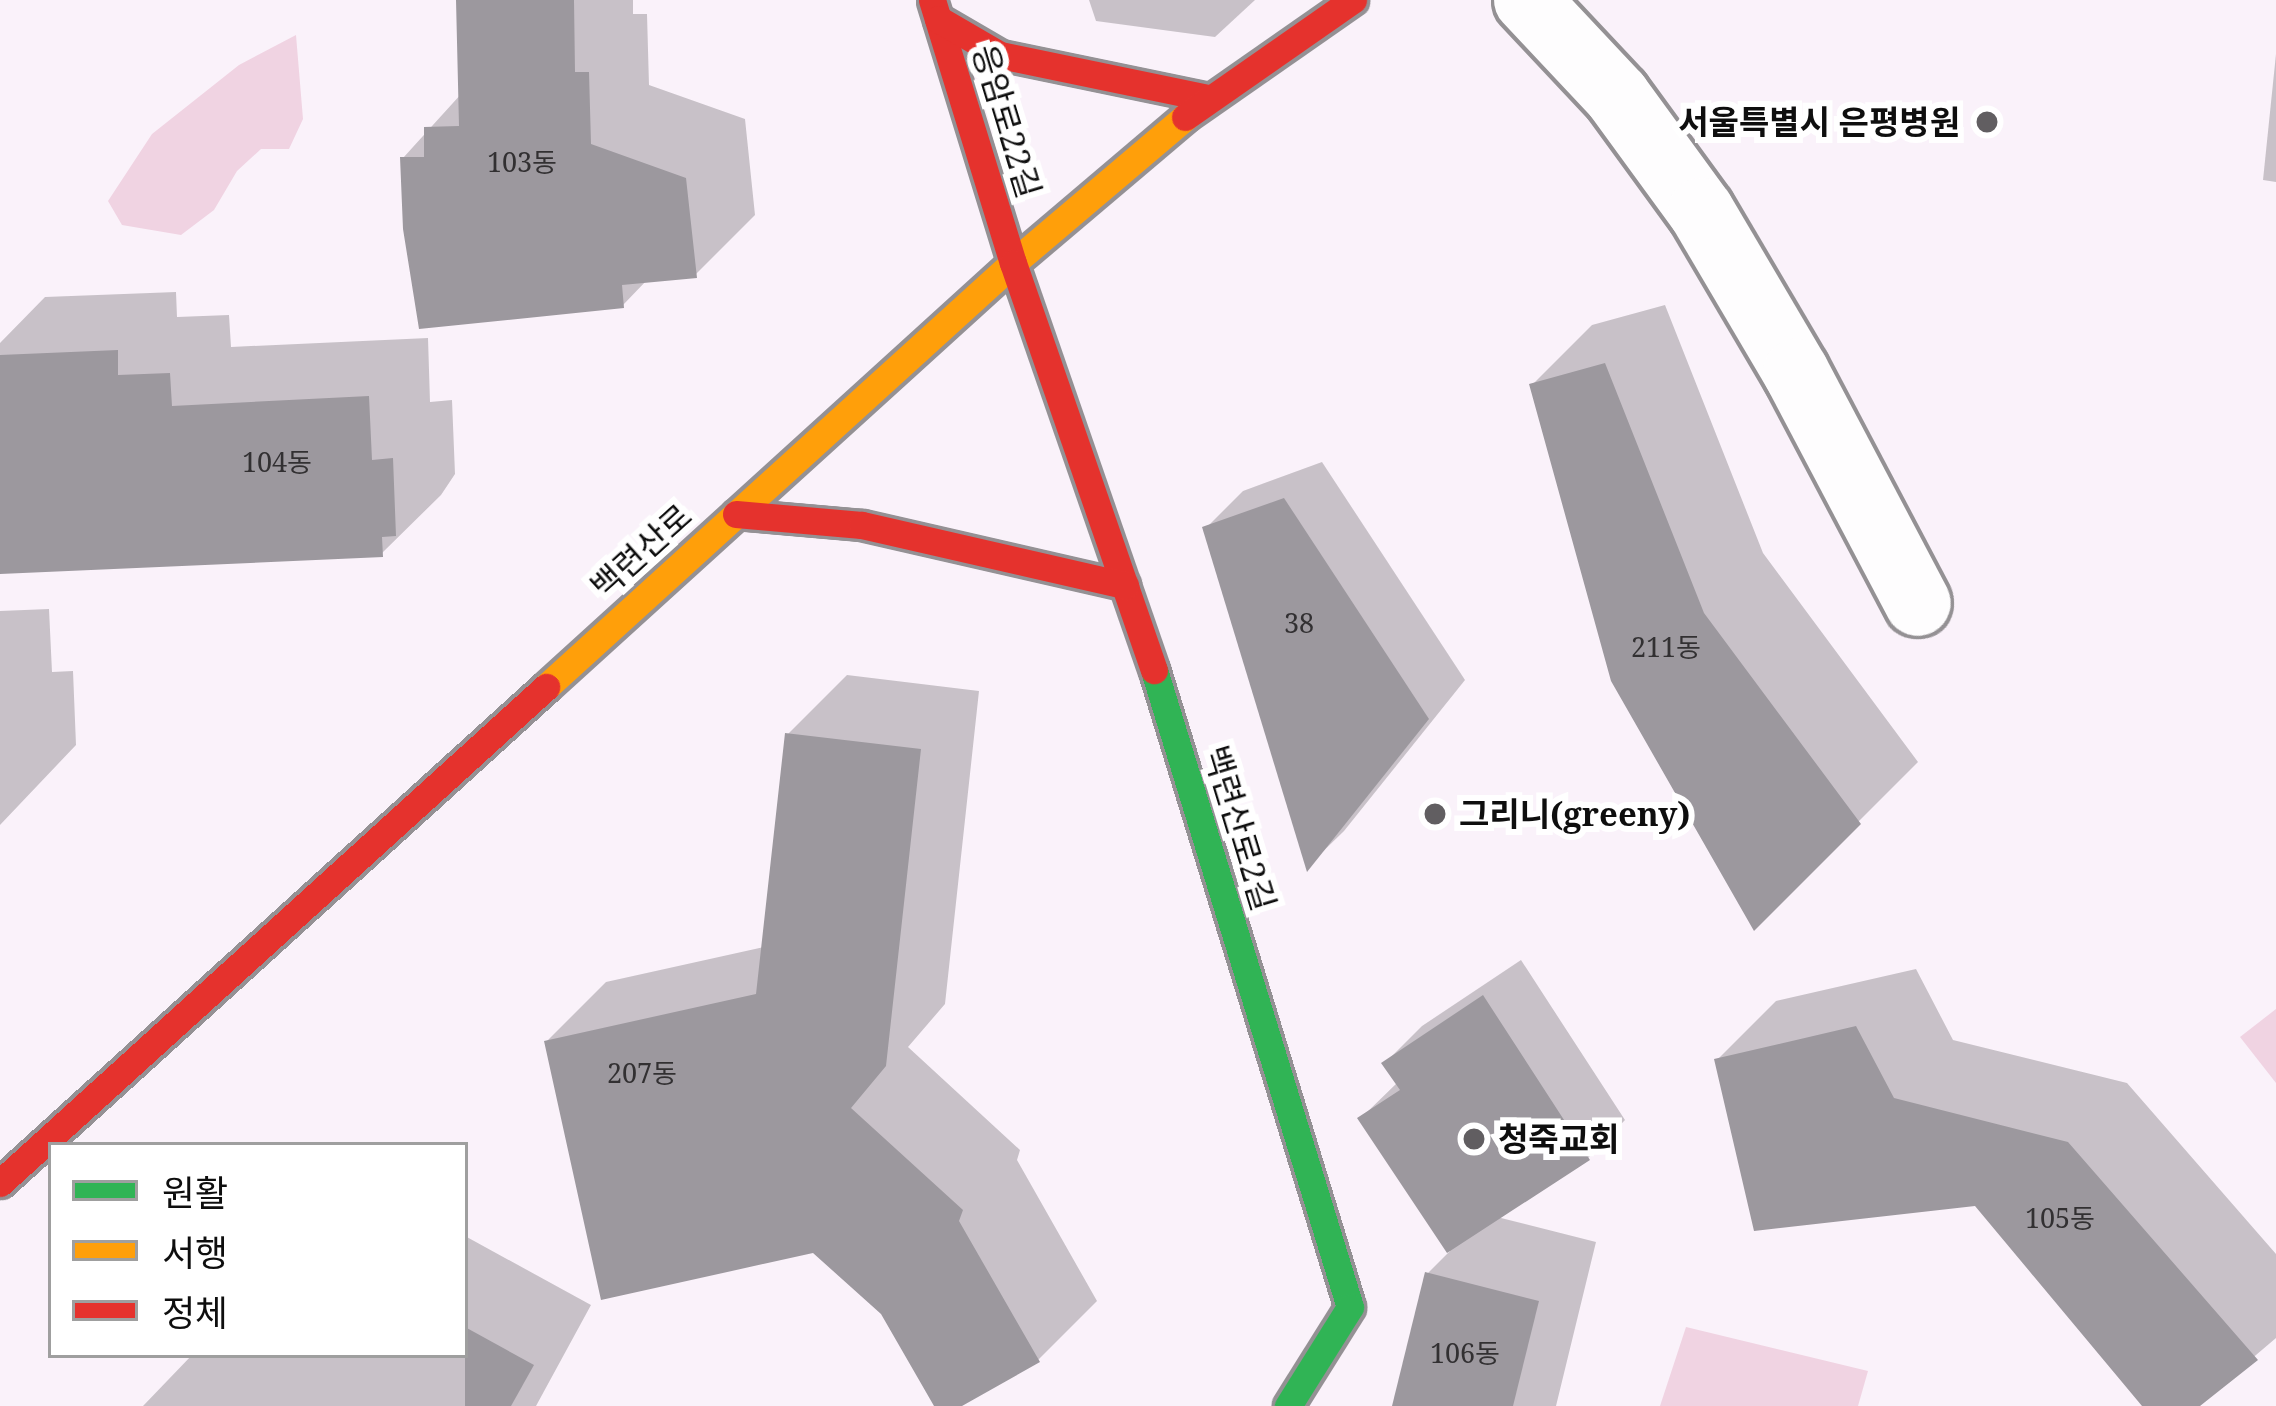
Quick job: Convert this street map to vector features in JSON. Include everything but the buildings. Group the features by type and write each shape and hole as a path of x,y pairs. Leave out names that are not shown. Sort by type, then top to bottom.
{"main road":[{"name":"백련산로","path":"0,1183 1012,262 1207,98 1353,0"},
{"path":"935,9 1000,55 1207,98"},
{"name":"응암로22길","path":"935,9 1012,262"},
{"name":"백련산로2길","path":"1012,262 1125,586 1350,1307 1288,1406"},
{"path":"736,514 862,525 1125,586"}],"street":[{"path":"1527,0 1617,96 1701,211 1796,373 1918,603"}],"shaded area":[{"path":"296,35 303,119 289,149 261,149 237,171 214,210 181,235 122,225 108,201 152,134 239,65"},
{"path":"2276,1009 2276,1083 2240,1037"},
{"path":"1686,1327 1868,1371 1858,1406 1660,1406"}],"traffic: fast":[{"path":"1154,670 1350,1307 1288,1406"}],"traffic: slow":[{"path":"546,687 1013,263 1185,117"}],"traffic: jam":[{"path":"932,0 1013,263 1154,670"},
{"path":"1185,117 1353,0"},
{"path":"938,19 1000,55 1207,98"},
{"path":"736,514 862,525 1125,585"},
{"path":"0,1183 546,687"}],"place":[{"name":"서울특별시 은평병원","path":"1987,122"},
{"name":"그리니(greeny)","path":"1435,814"},
{"name":"청죽교회","path":"1474,1139"}]}
